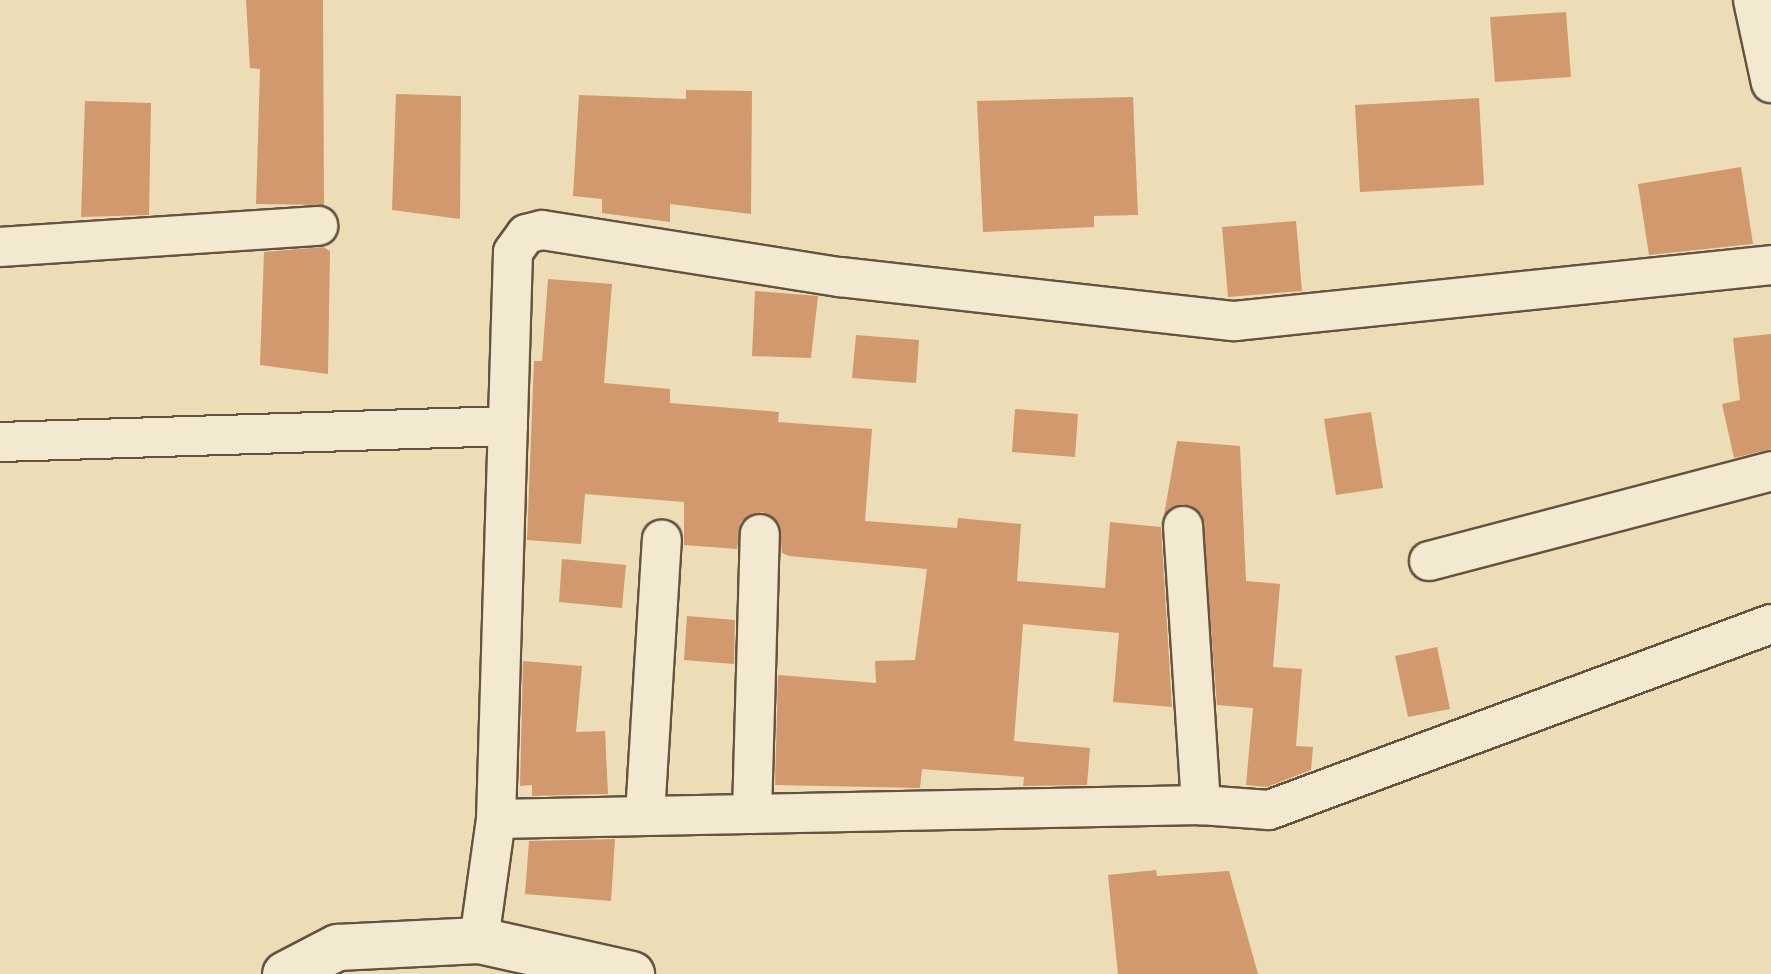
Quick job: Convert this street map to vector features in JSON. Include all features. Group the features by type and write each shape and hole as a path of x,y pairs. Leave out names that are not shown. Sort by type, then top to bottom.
{"street":[{"path":"1753,0 1771,84"},
{"path":"0,246 318,226"},
{"path":"479,940 496,819 513,252 526,234 542,230 840,277 1235,321 1771,265"},
{"path":"0,442 508,426"},
{"path":"1429,561 1771,471"},
{"path":"1184,526 1201,805"},
{"path":"752,814 760,534"},
{"path":"645,815 662,540"},
{"path":"496,819 1201,805 1270,810 1771,624"},
{"path":"285,974 337,947 479,940 631,974"}],"building":[{"path":"246,0 323,0 324,205 256,204 260,69 250,68"},
{"path":"1566,12 1571,77 1495,82 1490,17"},
{"path":"686,90 752,91 751,214 670,204 670,222 602,213 602,199 573,196 579,95 686,99"},
{"path":"396,94 461,96 460,219 392,210"},
{"path":"1133,97 1138,215 1094,216 1094,227 983,232 977,101"},
{"path":"1479,98 1484,185 1360,192 1355,105"},
{"path":"85,101 151,103 149,215 81,217"},
{"path":"1741,167 1753,244 1649,255 1638,184"},
{"path":"1296,221 1302,291 1228,297 1222,227"},
{"path":"323,247 330,251 328,374 260,365 264,252"},
{"path":"548,279 612,284 604,383 670,389 670,403 779,412 778,422 872,429 865,521 957,528 958,518 1021,524 1017,581 1105,588 1110,522 1161,527 1172,707 1113,702 1119,633 1023,624 1014,741 1090,748 1087,785 1023,786 1024,777 922,769 920,788 775,785 778,675 876,683 875,661 915,660 927,569 789,556 782,553 779,523 762,512 741,521 737,549 684,545 684,502 585,494 581,544 527,540 534,361 542,361"},
{"path":"755,291 818,296 811,358 752,356"},
{"path":"1771,334 1771,449 1734,458 1722,404 1740,400 1733,338"},
{"path":"856,335 919,340 916,383 852,378"},
{"path":"1015,409 1078,414 1075,457 1012,452"},
{"path":"1371,412 1383,488 1336,495 1324,419"},
{"path":"1177,441 1240,446 1246,581 1280,584 1273,667 1302,669 1296,746 1313,747 1311,770 1267,787 1246,785 1253,708 1217,705 1202,514 1183,504 1164,515"},
{"path":"562,559 626,565 622,608 559,602"},
{"path":"687,616 735,620 734,664 684,660"},
{"path":"1437,647 1450,709 1408,717 1395,656"},
{"path":"523,661 582,666 576,732 605,731 608,794 532,796 532,785 520,786"},
{"path":"615,839 611,901 525,894 529,841"},
{"path":"1156,870 1157,876 1229,871 1258,974 1118,974 1108,875"}]}
